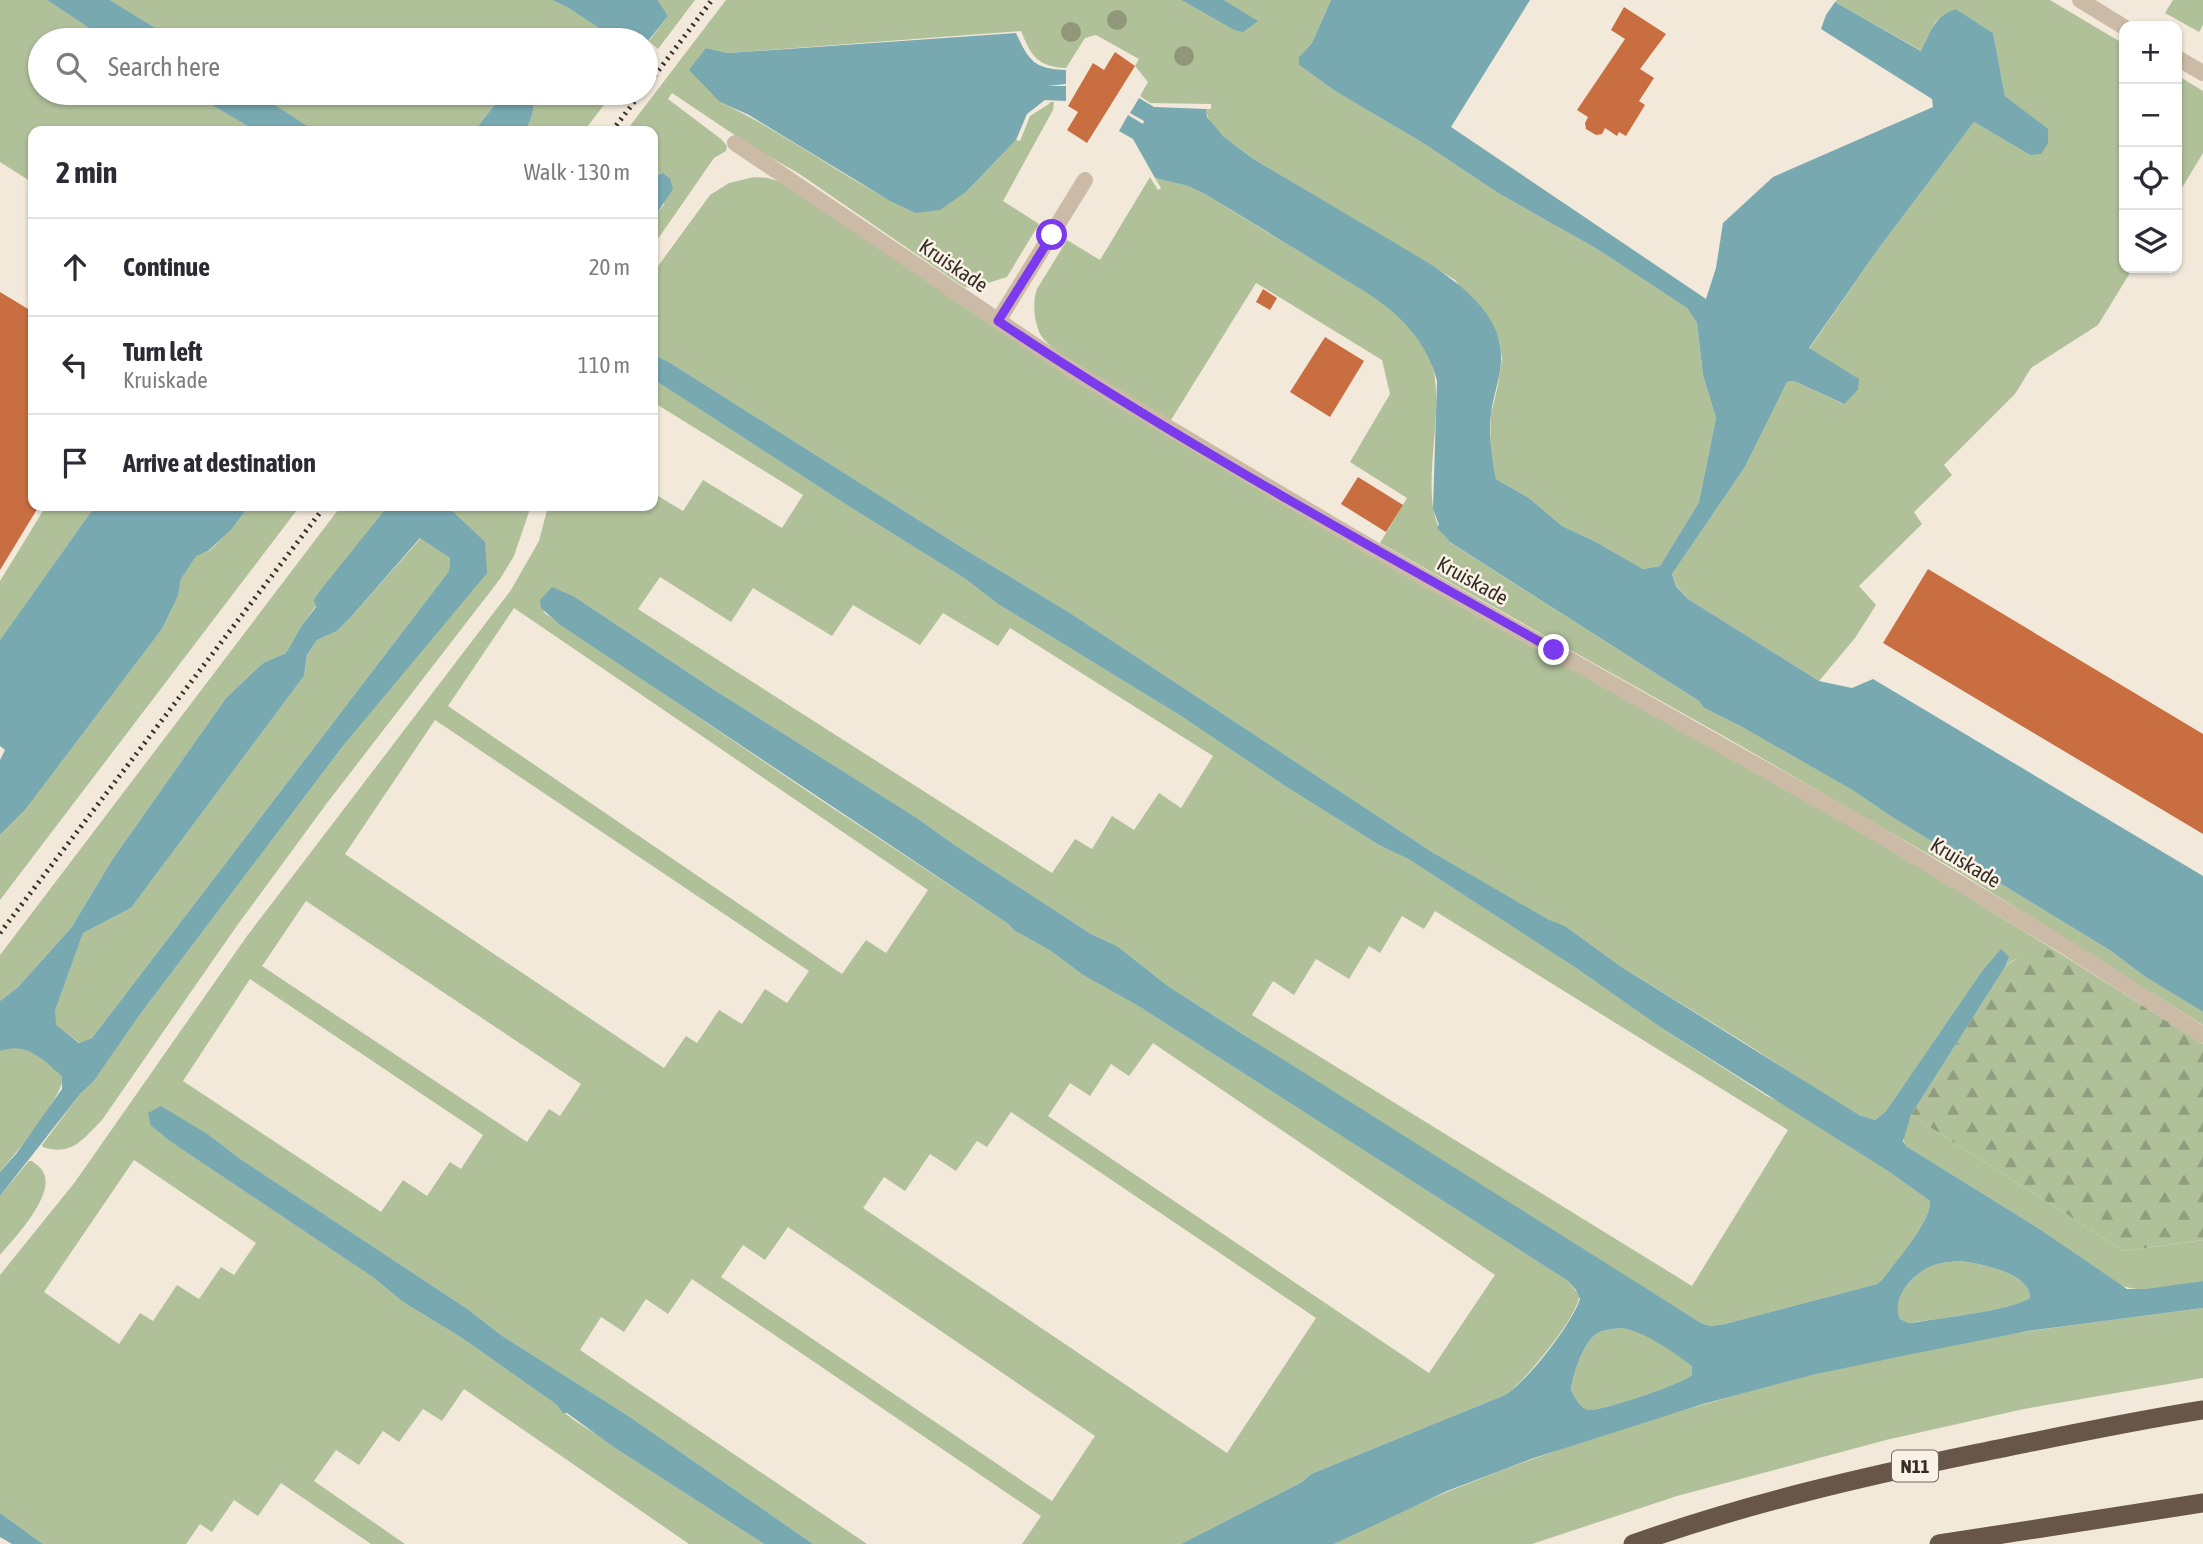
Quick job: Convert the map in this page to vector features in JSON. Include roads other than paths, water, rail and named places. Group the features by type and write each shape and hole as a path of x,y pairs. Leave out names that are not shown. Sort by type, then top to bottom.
{"highway":[{"name":"N11","path":"1633,1544 1706,1518 1909,1468 2203,1410"},
{"path":"1939,1544 2203,1503"}],"lane":[{"path":"2080,0 2119,24"},
{"path":"2182,61 2203,73"},
{"name":"Kruiskade","path":"735,143 1073,371 1376,550 1718,741 1953,878 2203,1035"},
{"path":"998,321 1085,180"}],"water":[{"path":"47,0 110,0 156,28 89,28"},
{"path":"552,0 658,0 668,16 658,28 599,28"},
{"path":"1181,0 1224,0 1258,21 1243,32 1234,30"},
{"path":"1331,0 1530,0 1451,127 1706,299 1716,268 1723,223 1773,177 1933,107 1932,99 1821,29 1835,2 1921,51 1937,21 1956,9 1993,33 2005,96 2048,129 2048,143 2041,154 2030,155 1974,122 1879,248 1809,348 1859,379 1858,390 1844,404 1794,381 1787,382 1745,467 1672,574 1676,586 1688,599 1819,681 1852,688 1873,679 2203,876 2203,1012 2144,976 2111,951 1854,791 1704,708 1699,701 1448,541 1437,528 1439,525 1433,509 1437,381 1418,340 1399,318 1364,291 1205,194 1188,186 1155,178 1133,139 1119,131 1128,115 1143,124 1144,121 1130,113 1139,98 1154,107 1206,109 1207,117 1223,136 1252,158 1427,262 1478,302 1488,315 1500,344 1501,361 1490,422 1496,479 1529,498 1562,526 1643,569 1660,566 1699,502 1716,418 1703,375 1697,323 1687,308 1597,249 1498,193 1423,143 1335,91 1299,65 1299,57 1312,43"},
{"path":"1016,33 1034,62 1047,68 1066,70 1066,84 1047,86 1066,86 1066,101 1045,100 1027,114 1016,140 967,191 940,210 915,213 890,201 749,115 720,102 689,70 706,48 728,53"},
{"path":"212,105 275,105 307,126 247,126"},
{"path":"495,105 534,105 527,126 478,126"},
{"path":"663,173 670,179 673,189 658,212 658,175"},
{"path":"658,357 1070,613 1432,852 1549,920 1565,926 1620,966 1859,1115 1875,1120 1886,1111 1982,971 2001,949 2009,957 2005,967 1911,1115 1903,1141 1906,1146 2038,1228 2127,1289 2203,1281 2203,1308 2028,1331 1816,1374 1703,1404 1534,1458 1447,1491 1334,1544 1181,1544 1302,1482 1311,1474 1505,1395 1525,1378 1559,1337 1580,1299 1576,1290 1568,1281 1140,1007 1083,975 1051,951 1015,931 1007,923 559,624 541,608 540,600 552,587 575,597 1091,934 1117,946 1168,986 1701,1323 1710,1326 1725,1324 1877,1284 1919,1230 1930,1201 1891,1173 1660,1027 1576,968 1410,860 1379,845 1285,786 1181,716 998,604 964,578 658,382","holes":["1960,1261 1979,1264 2013,1276 2028,1289 2030,1298 2008,1307 1977,1313 1909,1323 1900,1319 1898,1311 1901,1295 1911,1280 1925,1269","1623,1328 1642,1334 1692,1366 1692,1375 1625,1402 1589,1410 1583,1407 1571,1390 1576,1368 1591,1338 1605,1330"]},
{"path":"91,511 245,511 231,530 208,551 196,556 181,579 178,596 162,629 25,810 0,835 0,760 5,750 0,746 0,640"},
{"path":"384,511 452,511 485,542 487,573 343,746 141,1013 94,1081 81,1093 0,1196 0,1172 62,1089 62,1076 41,1058 26,1050 18,1048 0,1051 0,1001 18,987 71,928 112,860 226,698 263,663 286,653 316,607 314,600","holes":["420,538 450,558 449,571 92,1038 79,1043 56,1025 55,1011 83,933 131,908 304,676 307,655 317,640 337,631"]},
{"path":"161,1106 209,1135 239,1158 469,1310 501,1335 630,1417 813,1544 764,1544 615,1448 462,1338 403,1302 374,1278 171,1142 151,1126 148,1113"},
{"path":"0,1513 43,1544 12,1544 0,1537"}],"railway":[{"path":"658,71 712,0"},
{"path":"616,126 632,105"},
{"path":"0,933 321,511"}]}
